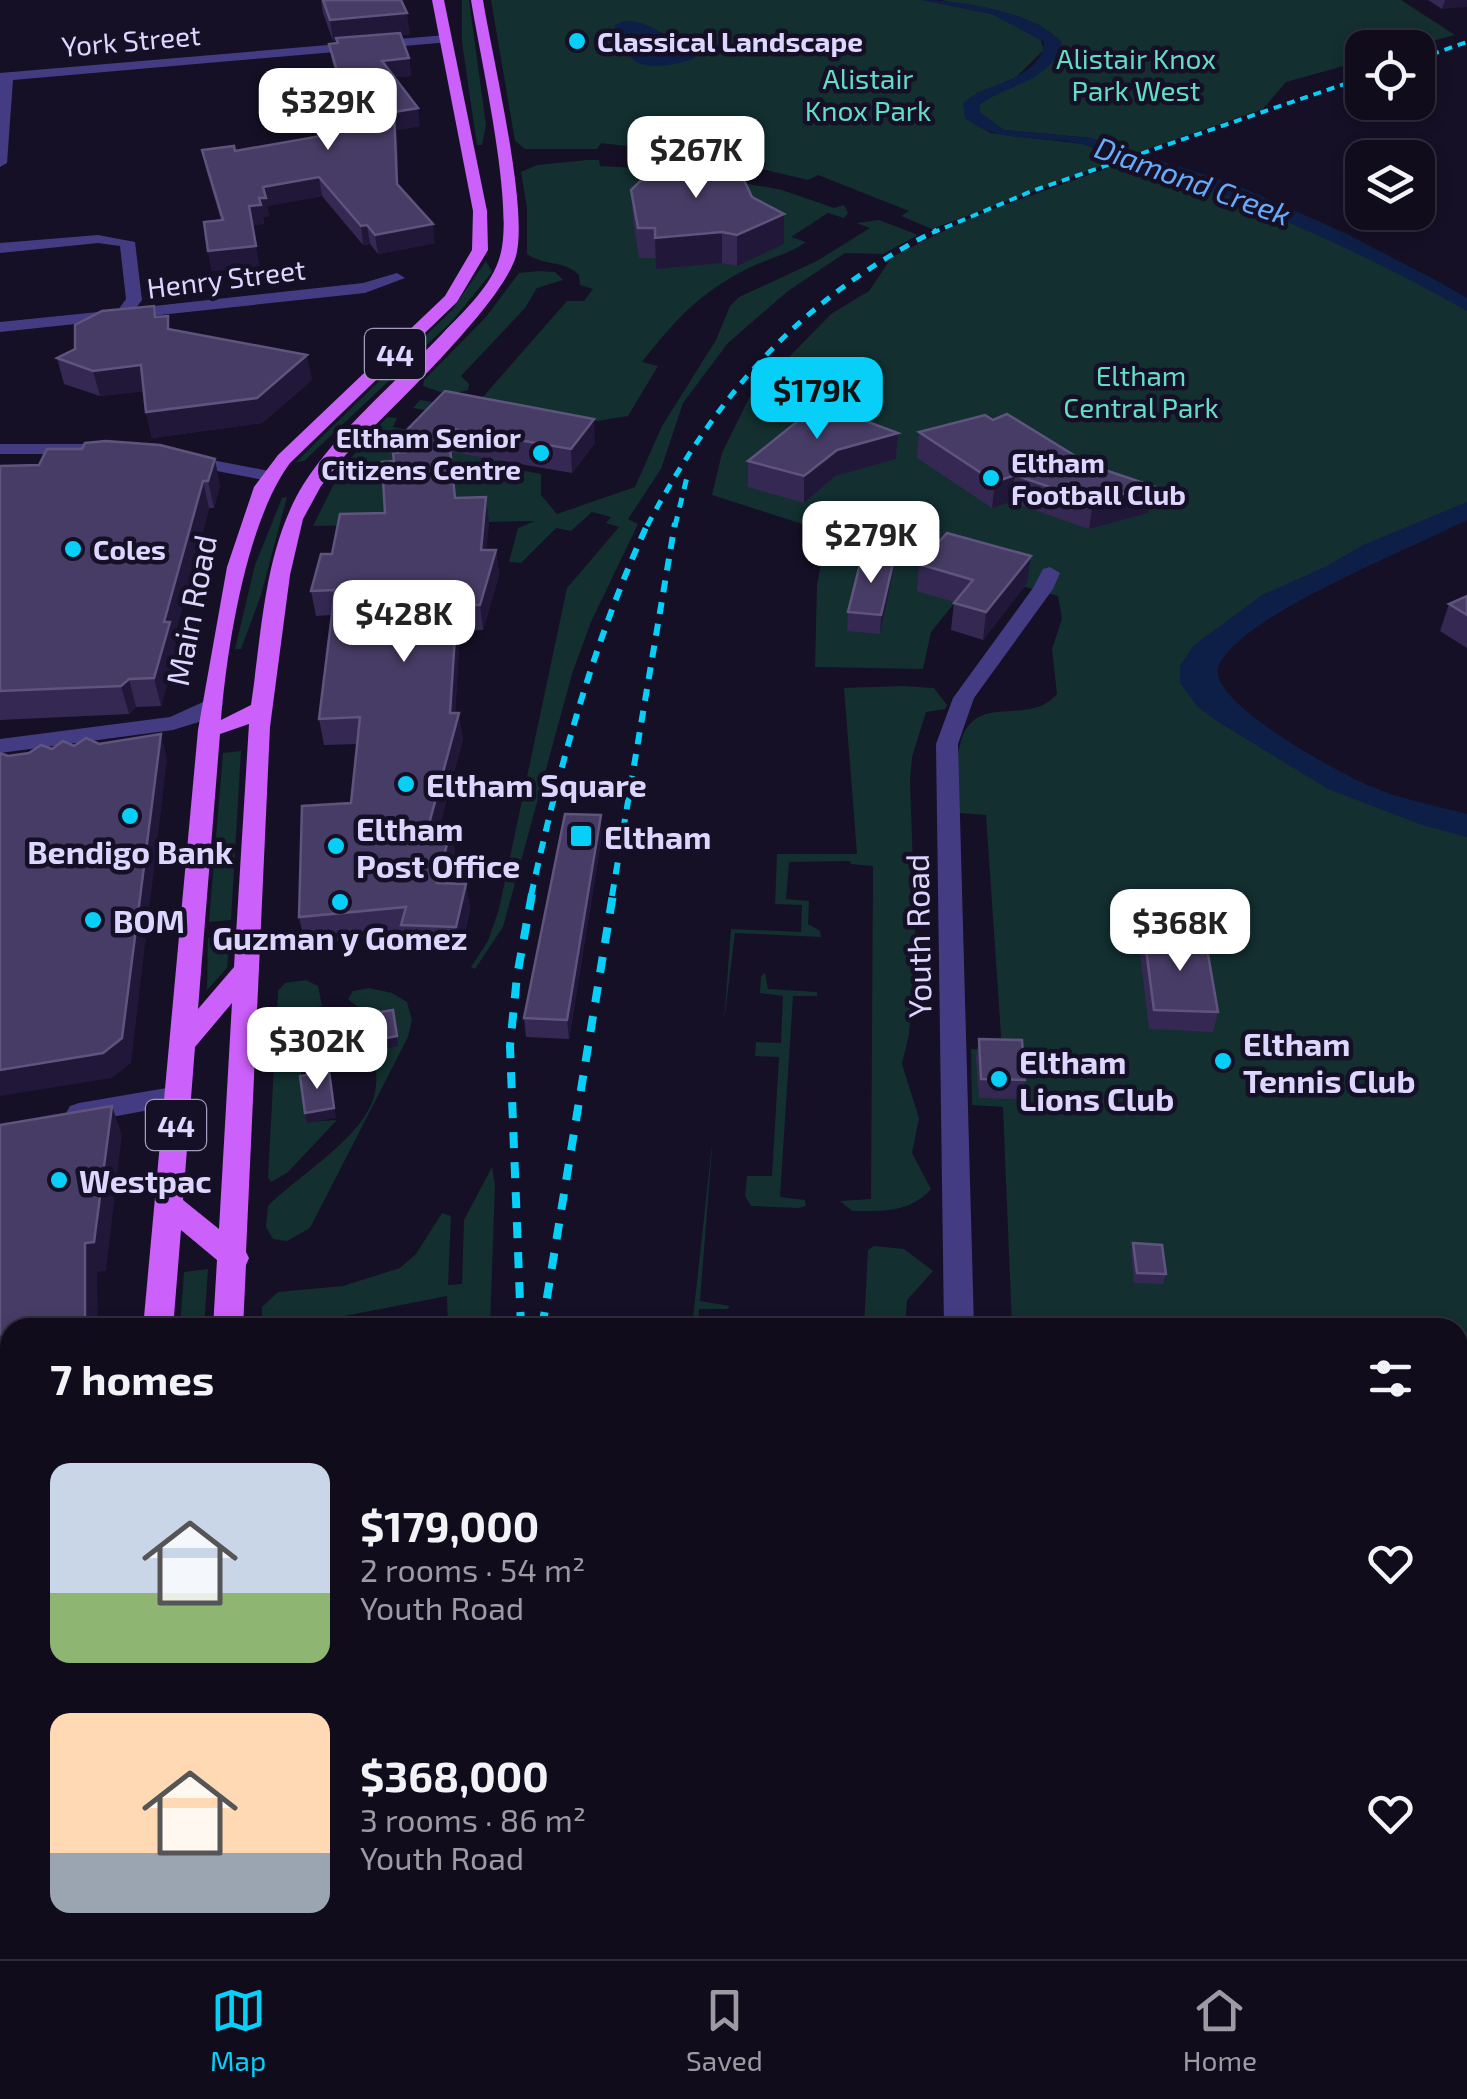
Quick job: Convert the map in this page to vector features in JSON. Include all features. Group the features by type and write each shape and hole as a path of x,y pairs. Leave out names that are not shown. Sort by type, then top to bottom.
{"main road":[{"path":"438,0 480,211 480,250 504,266"},
{"name":"44","path":"229,1318 261,708 286,547 298,509 312,484 484,299 511,246 512,223 477,0"},
{"path":"471,161 502,159"},
{"name":"Main Road","path":"159,1318 212,704 219,650 255,504 270,476 451,299 480,250"},
{"path":"270,476 312,484"},
{"path":"210,730 237,722 261,708"},
{"path":"183,1044 246,970"},
{"path":"170,1205 234,1258"}],"street":[{"name":"York Street","path":"4,76 446,39"},
{"path":"4,76 4,164"},
{"path":"0,248 98,239 127,242 134,300 124,312"},
{"name":"Henry Street","path":"0,327 365,288 397,278"},
{"path":"0,449 130,450"},
{"path":"162,456 270,476"},
{"name":"Youth Road","path":"959,1318 945,764 951,728 962,701 1043,589 1050,573"},
{"path":"0,746 173,722 194,716 212,704"},
{"path":"0,760 210,730"},
{"path":"58,1117 178,1096"}],"green space":[{"path":"462,0 469,0 486,125 482,145 477,145 462,42"},
{"name":"Alistair Knox Park","path":"491,0 922,0 992,14 1040,38 1044,50 1013,80 977,93 965,118 991,133 1083,144 1123,158 932,229 901,216 909,211 818,175 808,180 762,169 767,163 601,143 597,149 525,149 515,141"},
{"name":"Alistair Knox Park West","path":"942,0 1401,0 1455,35 1435,40 1435,30 1345,30 1345,66 1286,82 1263,109 1136,153 1091,138 1004,130 979,112 980,104 992,96 1036,75 1062,43 1036,24 1006,13"},
{"name":"Eltham Central Park","path":"1139,157 1328,229 1467,303 1467,509 1266,606 1199,680 1331,777 1467,824 1467,1318 1012,1318 1003,1107 972,1105 971,1049 1002,1050 986,815 959,813 957,776 963,736 977,718 993,712 1038,707 1057,694 1052,649 1062,619 1058,596 978,574 931,632 923,669 815,667 817,585 827,532 712,495 722,453 749,398 831,314 869,291 892,257 974,216"},
{"path":"599,160 600,166 657,169 661,164 693,168 690,173 782,190 834,208 844,205 848,213 844,218 828,213 791,237 806,242 732,277 690,308 642,362 658,366 628,416 597,421 487,402 482,398 567,301 584,301 593,289 580,285 579,275 573,270 527,254 527,208 521,172 537,165"},
{"path":"879,220 918,235 883,254 845,253 788,291 728,343 683,403 661,469 628,519 638,524 591,622 572,674 503,927 475,969 471,967 488,941 499,909 567,588 619,527 606,523 611,517 592,512 571,531 556,528 521,563 509,562 518,528 535,521 313,526 342,468 387,417 397,418 393,427 413,431 431,411 413,408 420,400 513,415 498,466 541,474 541,495 557,514 635,487 662,426 716,340 730,306 739,297 817,261 870,228 856,223"},
{"path":"486,261 492,272 453,320 304,461 296,462 452,310"},
{"path":"555,272 563,280 537,288 525,308 461,376 469,384 468,390 449,395 423,386 424,380 486,317 519,273"},
{"path":"287,497 261,595 241,649 235,649 255,565 282,498"},
{"path":"844,688 934,688 947,705 945,709 926,712 912,757 910,781 916,954 909,1034 902,1064 919,1118 912,1153 931,1189 905,1207 852,1211 840,1201 871,1199 873,866 850,861 789,862 786,899 809,901 808,924 820,931 821,937 735,933 724,1022 731,929 801,932 802,905 775,904 777,854 857,854"},
{"path":"241,751 231,920 209,922 223,753"},
{"path":"230,935 227,968 207,990 208,938"},
{"path":"765,973 768,989 817,992 817,996 793,996 780,1197 805,1200 806,1206 799,1208 751,1206 745,1196 747,1176 772,1176 779,1057 755,1056 756,1042 781,1043 783,996 760,993 761,976"},
{"path":"306,980 318,986 322,1006 294,1011 307,1122 337,1120 287,1173 271,1182 268,1178 278,991 285,983"},
{"path":"369,988 392,993 407,1002 412,1020 408,1037 310,1228 287,1241 273,1239 266,1227 268,1206 345,1139 370,1108 376,1073 367,1014 348,999 353,991"},
{"path":"713,1136 700,1301 730,1306 699,1309 698,1318 693,1318"},
{"path":"492,1167 495,1185 490,1318 448,1318 447,1296 334,1318 262,1318 262,1307 278,1292 343,1286 400,1268 416,1254 442,1213 451,1216 448,1285 462,1284 464,1220"},
{"path":"874,1246 904,1249 933,1271 907,1300 906,1318 864,1318 868,1250"},
{"path":"208,1269 205,1318 181,1318 184,1272"}],"water":[{"name":"Diamond Creek","path":"922,0 977,5 1017,16 1050,32 1062,43 1057,56 1039,74 980,104 979,112 1004,130 1091,138 1236,185 1343,232 1441,283 1467,298 1467,311 1332,242 1192,183 1080,143 1012,136 980,127 965,118 963,103 1023,73 1041,55 1044,42 992,14"},
{"path":"624,21 651,27 695,49 694,58 662,66 637,62 615,30 615,25"},
{"path":"1467,502 1467,520 1294,604 1234,645 1219,665 1220,680 1232,697 1278,735 1372,787 1467,814 1467,837 1422,825 1328,789 1215,720 1197,706 1180,683 1180,666 1193,646 1262,595 1363,545"}],"building":[{"path":"323,0 401,0 407,13 330,20"},
{"path":"400,33 409,58 382,61 418,108 394,112 397,184 433,224 375,235 367,225 361,226 319,177 263,187 266,198 259,198 261,205 249,206 256,246 208,251 204,222 223,220 202,150 234,146 235,151 332,134 329,120 351,118 329,44 338,43 336,38"},
{"path":"681,153 687,174 710,166 735,172 742,176 752,197 784,214 737,235 722,232 655,238 655,228 638,228 631,190 654,168 651,155"},
{"path":"154,306 155,317 168,316 168,329 307,355 257,398 146,412 141,365 93,371 57,358 75,349 75,325 102,311"},
{"path":"445,391 594,419 571,449 448,428 455,498 486,497 481,550 496,550 480,605 457,605 450,713 459,713 429,824 452,825 437,883 466,884 456,927 401,925 406,907 299,917 302,806 351,803 360,717 319,719 335,590 311,591 321,554 332,554 340,514 385,513 382,462 394,461 393,453 405,452 403,434"},
{"path":"844,413 898,433 837,450 804,476 748,461 804,416"},
{"path":"1007,414 1090,465 1153,486 1093,502 1015,475 995,482 919,432 985,415 993,420"},
{"path":"85,443 160,445 215,459 208,481 203,481 164,622 170,622 154,678 129,679 121,686 0,691 0,466 39,465 47,449 82,449"},
{"path":"947,533 1031,556 986,612 954,603 973,580 919,564"},
{"path":"862,556 894,559 881,615 848,612"},
{"path":"1467,596 1467,615 1449,604"},
{"path":"161,734 122,1038 103,1053 0,1070 0,753 29,753 41,745 52,749 63,741 74,746 86,738 99,744"},
{"path":"565,814 601,815 567,1020 524,1018"},
{"path":"1144,934 1205,937 1218,1012 1154,1010"},
{"path":"393,1010 397,1036 371,1041 368,1014"},
{"path":"979,1039 1022,1040 1025,1080 981,1079"},
{"path":"329,1071 334,1108 305,1113 300,1076"},
{"path":"112,1106 94,1242 85,1243 85,1318 0,1318 0,1125"},
{"path":"1133,1243 1162,1245 1166,1274 1137,1273"}],"railway":[{"path":"1435,53 1467,42"},
{"path":"932,233 1032,191 1345,84"},
{"path":"647,526 703,433 768,354 844,286 937,230"},
{"path":"675,526 688,473"},
{"path":"531,896 579,706 610,614 648,523"},
{"path":"612,896 675,523"},
{"path":"521,1318 510,1046 517,976 532,894"},
{"path":"544,1318 613,894"}],"place":[{"name":"Classical Landscape","path":"577,41"},
{"name":"Eltham Senior Citizens Centre","path":"541,453"},
{"name":"Eltham Football Club","path":"991,478"},
{"name":"Coles","path":"73,549"},
{"name":"Eltham Square","path":"406,784"},
{"name":"Bendigo Bank","path":"130,816"},
{"name":"Eltham","path":"581,836"},
{"name":"Eltham Post Office","path":"336,846"},
{"name":"Guzman y Gomez","path":"340,902"},
{"name":"BOM","path":"93,920"},
{"name":"Eltham Tennis Club","path":"1223,1061"},
{"name":"Eltham Lions Club","path":"999,1079"},
{"name":"Westpac","path":"59,1180"}]}
